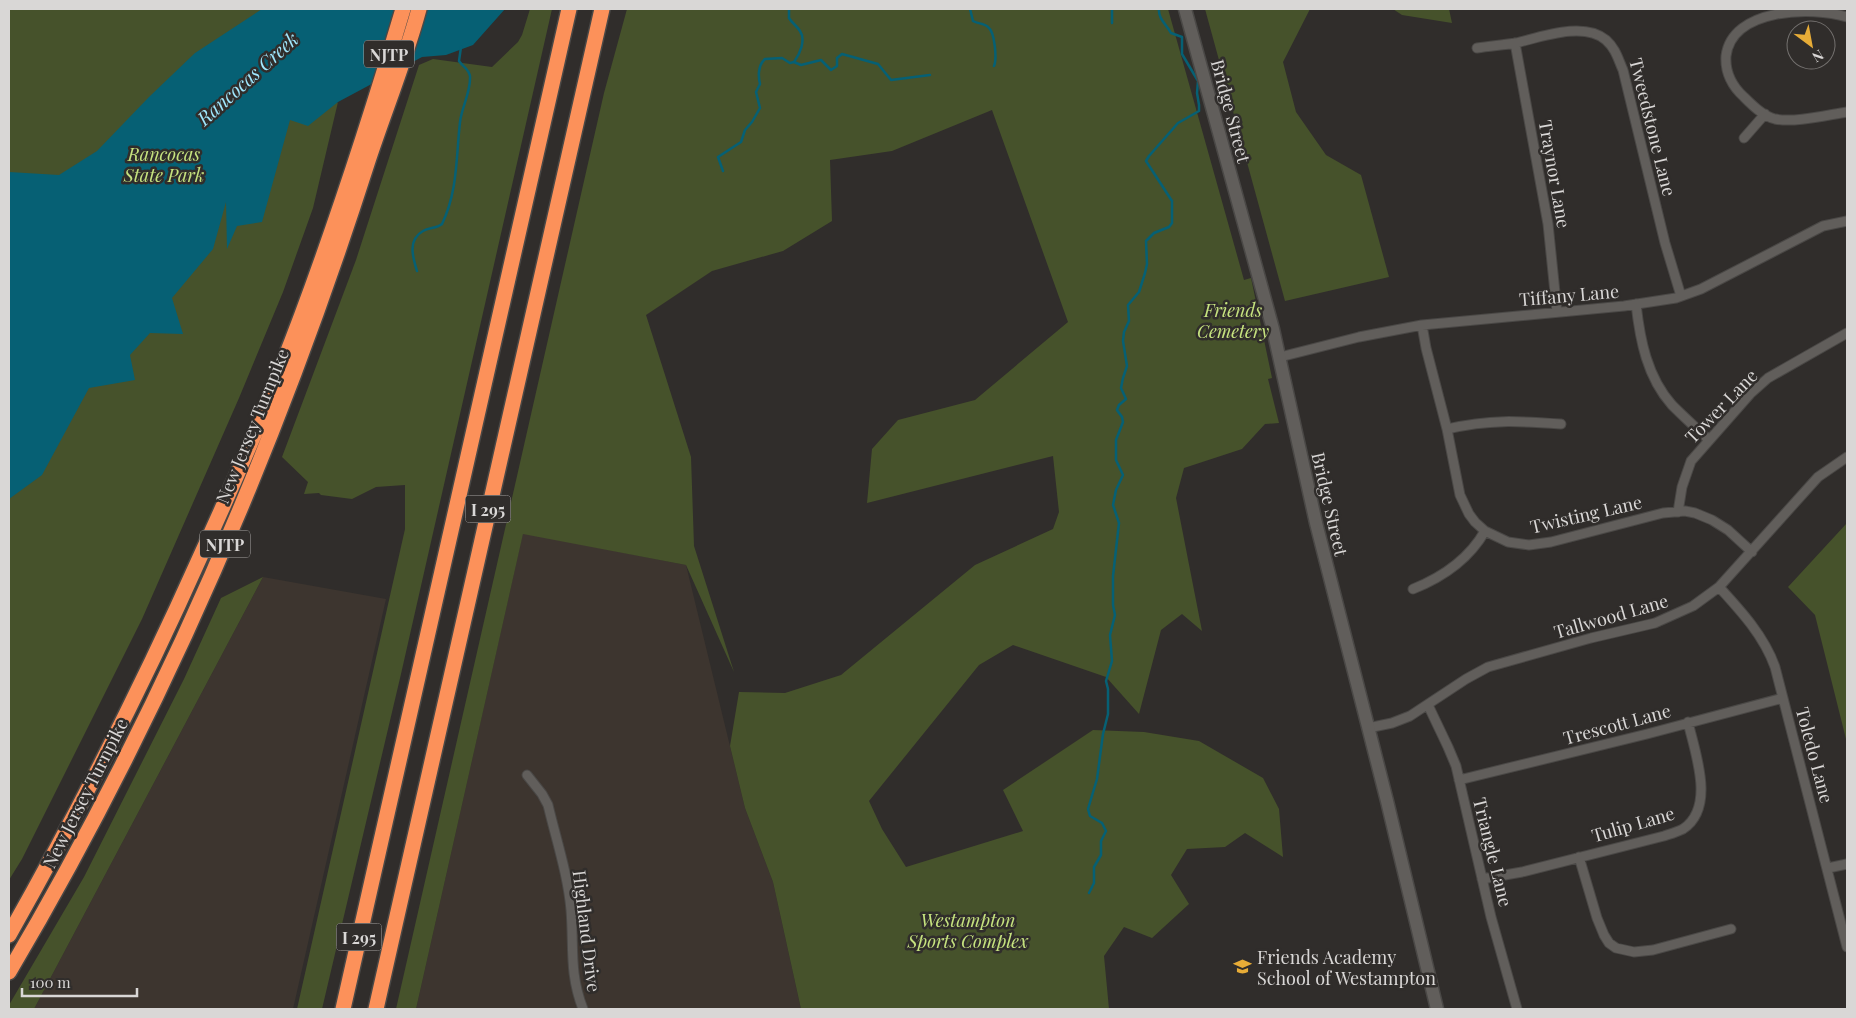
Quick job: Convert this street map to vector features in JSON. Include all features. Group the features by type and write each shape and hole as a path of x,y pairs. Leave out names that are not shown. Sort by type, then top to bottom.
{"highway":[{"name":"New Jersey Turnpike","path":"9,935 82,803 112,744 225,504 300,320 376,99 403,9"},
{"name":"New Jersey Turnpike","path":"9,972 79,847 125,759 183,639 235,520 306,340 419,9"},
{"name":"I 295","path":"343,1009 569,9"},
{"name":"I 295","path":"376,1009 602,9"}],"main road":[{"name":"Bridge Street","path":"1186,9 1219,135 1258,269 1280,357 1316,523 1437,1009"}],"street":[{"path":"1847,17 1822,12 1780,15 1751,22 1732,38 1726,60 1729,76 1738,91 1765,114 1776,119 1809,119 1847,112"},
{"name":"Tweedstone Lane","path":"1477,48 1515,43 1560,33 1590,32 1606,40 1617,54 1637,124 1665,243 1681,296"},
{"name":"Traynor Lane","path":"1515,43 1549,230 1557,312"},
{"path":"1744,138 1765,114"},
{"name":"Tiffany Lane","path":"1280,357 1375,334 1422,325 1636,304 1681,296 1726,276 1823,226 1847,221"},
{"path":"1636,304 1640,337 1655,380 1672,404 1709,440"},
{"name":"Twisting Lane","path":"1422,325 1462,500 1475,522 1485,531 1508,542 1534,544 1564,539 1652,516 1678,512 1695,513 1712,520 1728,530 1752,552"},
{"name":"Tower Lane","path":"1678,512 1687,470 1697,452 1750,394 1768,378 1847,333"},
{"path":"1447,429 1476,422 1503,420 1561,424"},
{"name":"Tallwood Lane","path":"1368,728 1392,723 1410,716 1466,679 1488,667 1591,638 1655,623 1693,606 1718,587 1752,552 1809,486 1823,473 1847,457"},
{"path":"1414,589 1444,574 1459,563 1476,546 1485,531"},
{"name":"Toledo Lane","path":"1718,587 1753,627 1765,645 1775,667 1847,947"},
{"name":"Trescott Lane","path":"1458,780 1550,759 1783,698"},
{"name":"Triangle Lane","path":"1428,705 1452,756 1482,879 1517,1009"},
{"name":"Tulip Lane","path":"1482,879 1522,872 1682,830 1698,810 1701,793 1699,767 1688,722"},
{"name":"Highland Drive","path":"528,775 548,804 567,884 571,910 574,980 583,1009"},
{"path":"1579,857 1597,918 1604,935 1616,948 1634,952 1653,950 1731,929"},
{"path":"1828,868 1847,864"}],"shaded area":[{"path":"523,533 686,565 745,808 773,882 801,1009 416,1009"},
{"path":"263,577 386,599 293,1009 34,1009"}],"green space":[{"name":"Rancocas State Park","path":"9,9 262,9 338,102 313,208 283,292 239,398 142,619 22,859 9,880"},
{"path":"530,9 552,9 401,674 322,1009 297,1009 405,529 405,485 376,487 352,499 321,495 319,493 304,494 308,482 282,457 356,260 419,65 433,59 492,67 518,42"},
{"path":"627,9 1168,9 1244,280 1251,278 1272,378 1268,379 1279,423 1265,424 1242,449 1184,468 1176,498 1202,631 1182,614 1161,630 1139,714 1106,677 1013,645 979,665 869,801 882,829 906,867 1023,831 1003,790 1093,730 1144,732 1199,741 1263,778 1279,809 1283,857 1245,833 1225,847 1187,849 1171,875 1189,904 1152,938 1124,927 1104,956 1109,1009 801,1009 773,882 745,808 730,746 739,692 785,693 841,675 975,565 1053,529 1059,512 1053,456 867,503 872,449 898,420 975,400 1068,322 992,110 892,151 830,160 832,221 783,251 712,271 646,315 691,457 694,546 734,672 686,565 523,534 416,1009 396,1009 604,93"},
{"path":"1205,9 1310,9 1283,62 1296,112 1326,155 1361,175 1389,277 1285,301"},
{"path":"1393,9 1449,9 1452,23 1402,15"},
{"path":"1847,523 1847,743 1815,615 1788,587"},
{"path":"263,577 34,1009 9,1009 9,1005 84,877 184,679 221,598"}],"water":[{"name":"Rancocas Creek","path":"262,9 505,9 473,45 446,55 422,57 338,102 308,126 290,120 262,222 237,226 227,249 226,202 213,249 172,298 183,334 150,333 130,355 135,380 89,388 42,475 9,499 9,172 59,175 97,151 195,53"}],"waterway":[{"path":"789,9 789,18 802,35 800,51 794,62"},
{"path":"970,9 973,21 986,26 992,34 995,52 994,66"},
{"path":"1112,9 1112,23"},
{"path":"1089,893 1094,883 1094,867 1101,855 1101,841 1106,831 1102,823 1090,816 1088,809 1097,779 1103,734 1108,714 1108,689 1106,681 1112,661 1110,635 1115,615 1113,576 1119,523 1113,505 1116,490 1123,475 1116,460 1116,440 1123,422 1117,410 1119,405 1126,399 1121,388 1127,366 1123,341 1124,332 1129,321 1128,305 1139,292 1145,273 1147,264 1146,241 1154,233 1169,227 1172,223 1172,201 1146,161 1178,123 1199,111 1198,81 1182,54 1182,37 1171,33 1161,19 1159,9"},
{"path":"417,271 412,250 415,239 423,231 442,224 454,186 460,122 470,82 468,72 459,61 461,47"},
{"path":"723,171 718,157 741,142 745,130 760,108 756,92 760,84 760,67 765,59 782,58 790,63 794,62 801,65 821,60 831,70 837,66 837,58 842,54 878,64 891,80 930,75"}],"place":[{"name":"Friends Academy School of Westampton","path":"1243,967"}],"park label":[{"name":"Friends Cemetery","path":"1233,320"},
{"name":"Westampton Sports Complex","path":"968,930"}]}
